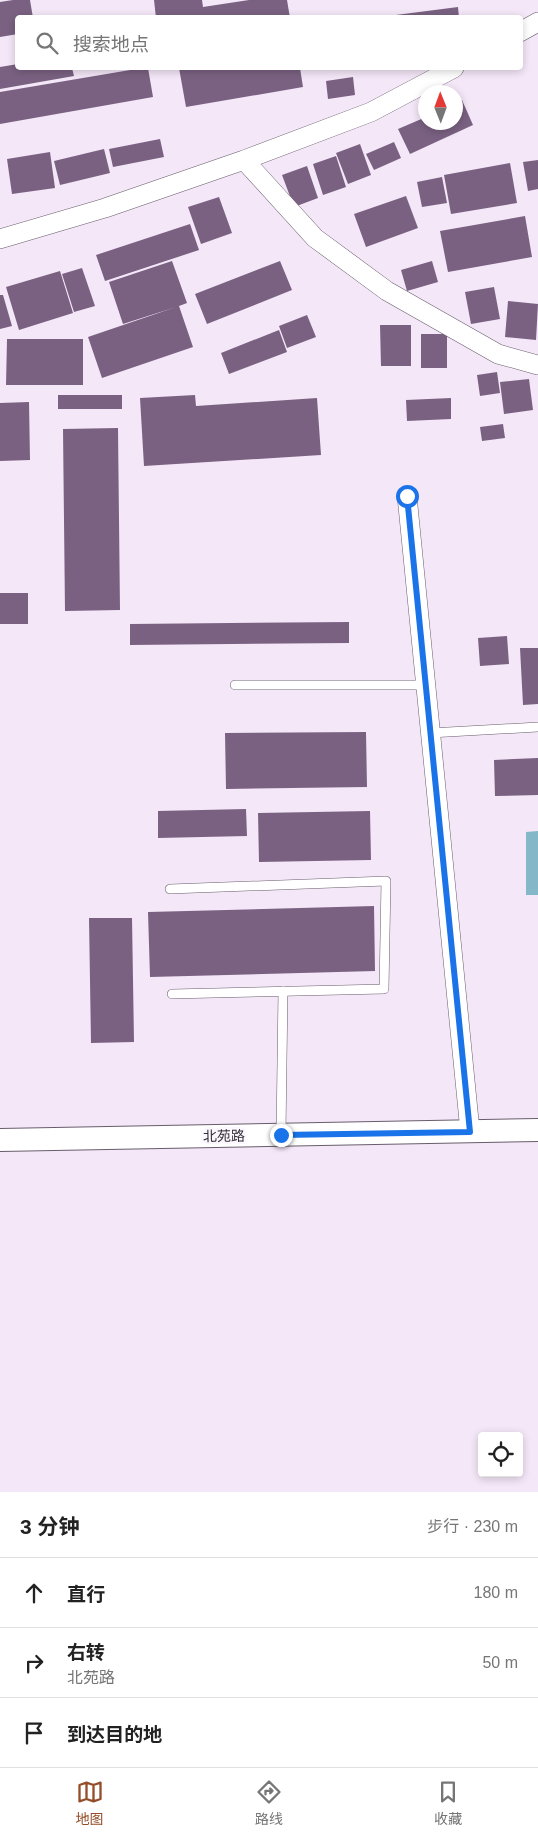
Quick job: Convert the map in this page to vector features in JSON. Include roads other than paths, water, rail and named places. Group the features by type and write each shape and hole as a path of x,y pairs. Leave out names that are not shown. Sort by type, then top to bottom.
{"street":[{"path":"523,30 538,22"},
{"path":"0,239 104,208 244,160 371,112 450,70"},
{"path":"244,160 315,238 387,291 498,354 538,365"},
{"path":"407,496 470,1132"},
{"name":"北苑路","path":"0,1140 538,1130"}],"lane":[{"path":"235,685 425,685"},
{"path":"430,733 538,727"},
{"path":"170,890 386,881 384,989 172,994"},
{"path":"281,1135 283,991"}],"water":[{"path":"538,831 538,895 526,895 526,832"}]}
